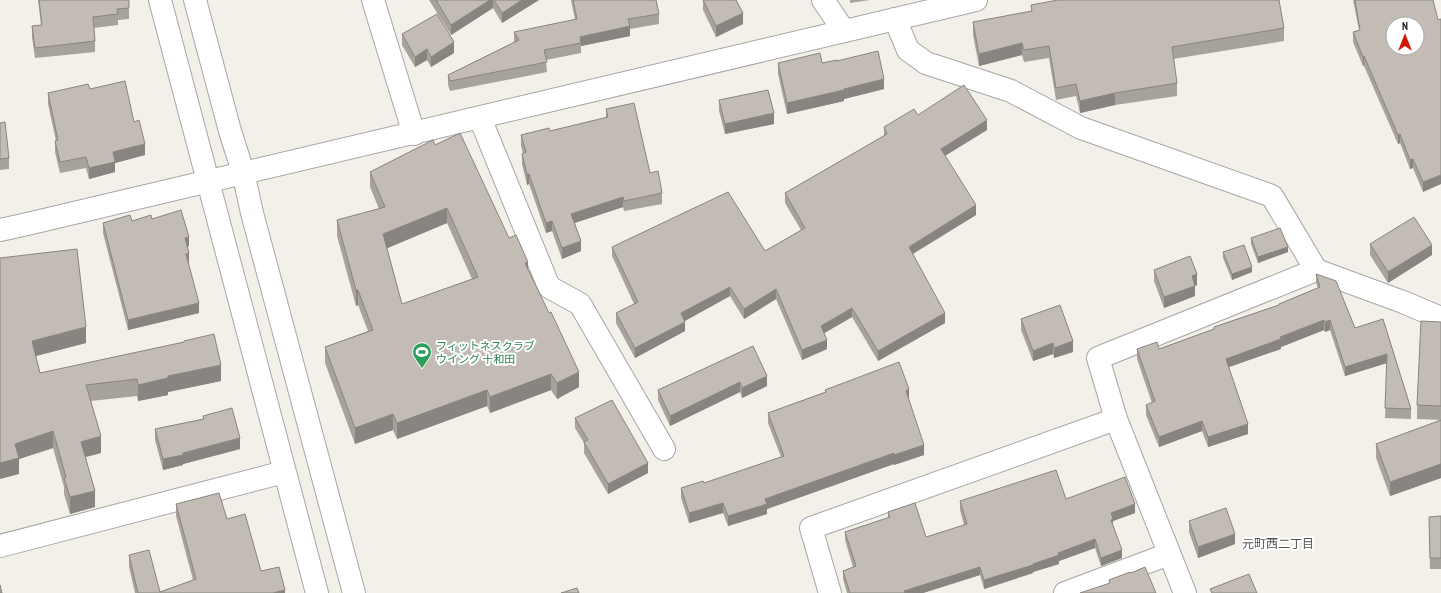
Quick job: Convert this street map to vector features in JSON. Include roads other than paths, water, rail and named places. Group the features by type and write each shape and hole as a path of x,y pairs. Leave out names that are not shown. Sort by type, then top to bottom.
{"street":[{"path":"160,0 209,180 284,472 317,593"},
{"path":"195,0 230,131 243,172 252,213 354,593"},
{"path":"374,0 414,134"},
{"path":"823,0 844,31"},
{"path":"0,230 243,172 414,134 976,0"},
{"path":"895,19 908,50 926,63 1011,91 1081,128 1272,196 1316,270 1403,302 1441,318"},
{"path":"480,118 548,287 580,304 664,449"},
{"path":"1185,593 1116,419 1098,358 1316,270"},
{"path":"830,593 811,528 1116,419"},
{"path":"0,546 284,472"},
{"path":"1065,593 1169,554"}],"place":[{"name":"フィットネスクラブ ウイング 十和田","path":"422,369"}],"district":[{"name":"元町西二丁目","path":"1278,543"}]}
